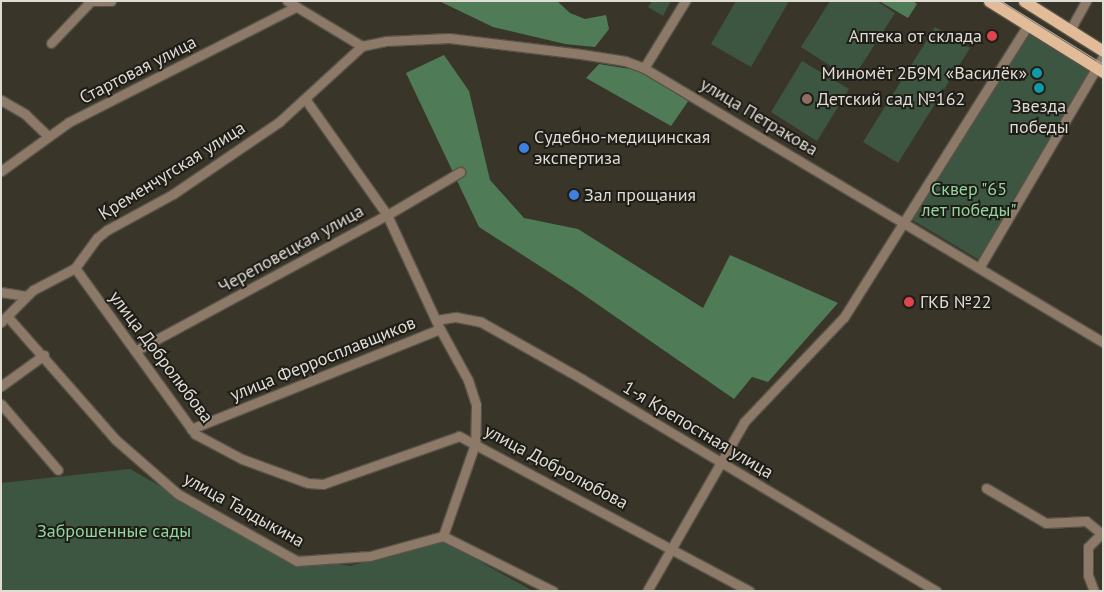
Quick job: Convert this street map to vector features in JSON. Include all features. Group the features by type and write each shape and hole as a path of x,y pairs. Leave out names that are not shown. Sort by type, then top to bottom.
{"main road":[{"path":"989,1 1099,70"},
{"path":"1024,1 1103,51"}],"street":[{"path":"51,43 91,1 111,1"},
{"path":"287,1 362,46"},
{"path":"644,68 685,1"},
{"path":"1070,30 1086,1"},
{"name":"Стартовая улица","path":"1,171 47,135 296,7"},
{"path":"648,591 744,422 844,317 1028,25"},
{"name":"улица Петракова","path":"362,46 386,41 449,38 581,54 625,61 644,68 1103,342"},
{"name":"Кременчугская улица","path":"4,319 25,296 75,268 102,234 221,163 306,100 362,46"},
{"path":"980,268 1099,70 1103,57"},
{"path":"1,100 25,114 47,135"},
{"path":"306,100 387,215 438,325 468,380 476,405 475,444 443,536 553,591"},
{"name":"Череповецкая улица","path":"135,351 387,215 460,172"},
{"name":"улица Добролюбова","path":"75,268 191,429 242,459 308,483 323,484 460,436 674,548 749,591"},
{"path":"1,292 25,296"},
{"name":"1-я Крепостная улица","path":"438,325 456,317 481,322 721,461 727,468 936,591"},
{"name":"улица Талдыкина","path":"4,319 44,354 116,440 178,494 297,561 370,556 443,536"},
{"name":"улица Ферросплавщиков","path":"191,429 438,325"},
{"path":"1,386 44,354"},
{"path":"1,404 58,470"},
{"path":"986,488 1046,523 1086,521 1102,533 1088,547 1088,575 1094,591"}],"green space":[{"path":"439,1 557,1 570,13 585,19 606,15 609,29 595,47 565,44 493,27"},
{"path":"652,1 671,1 663,16 648,7"},
{"path":"736,1 789,1 751,67 711,44"},
{"path":"830,1 877,1 895,13 852,80 801,47"},
{"path":"879,1 913,1 917,4 908,18"},
{"path":"935,27 970,48 898,163 863,142"},
{"name":"Сквер \"65 лет победы\"","path":"1027,32 1094,73 981,261 909,218"},
{"path":"444,55 469,91 490,180 524,218 578,229 703,308 730,255 838,303 768,382 752,377 734,399 574,288 479,227 406,73"},
{"path":"802,61 849,89 817,141 771,112"},
{"path":"599,64 642,71 689,100 671,126 586,78"},
{"name":"Заброшенные сады","path":"130,469 271,549 350,566 441,540 533,591 1,591 1,483"}],"tram line":[{"path":"1001,1 1103,64"}],"place":[{"name":"Аптека от склада","path":"992,36"},
{"name":"Миномёт 2Б9М «Василёк»","path":"1037,73"},
{"name":"Звезда победы","path":"1039,88"},
{"name":"Детский сад №162","path":"807,99"},
{"name":"Судебно-медицинская экспертиза","path":"524,148"},
{"name":"Зал прощания","path":"574,195"},
{"name":"ГКБ №22","path":"909,302"}]}
